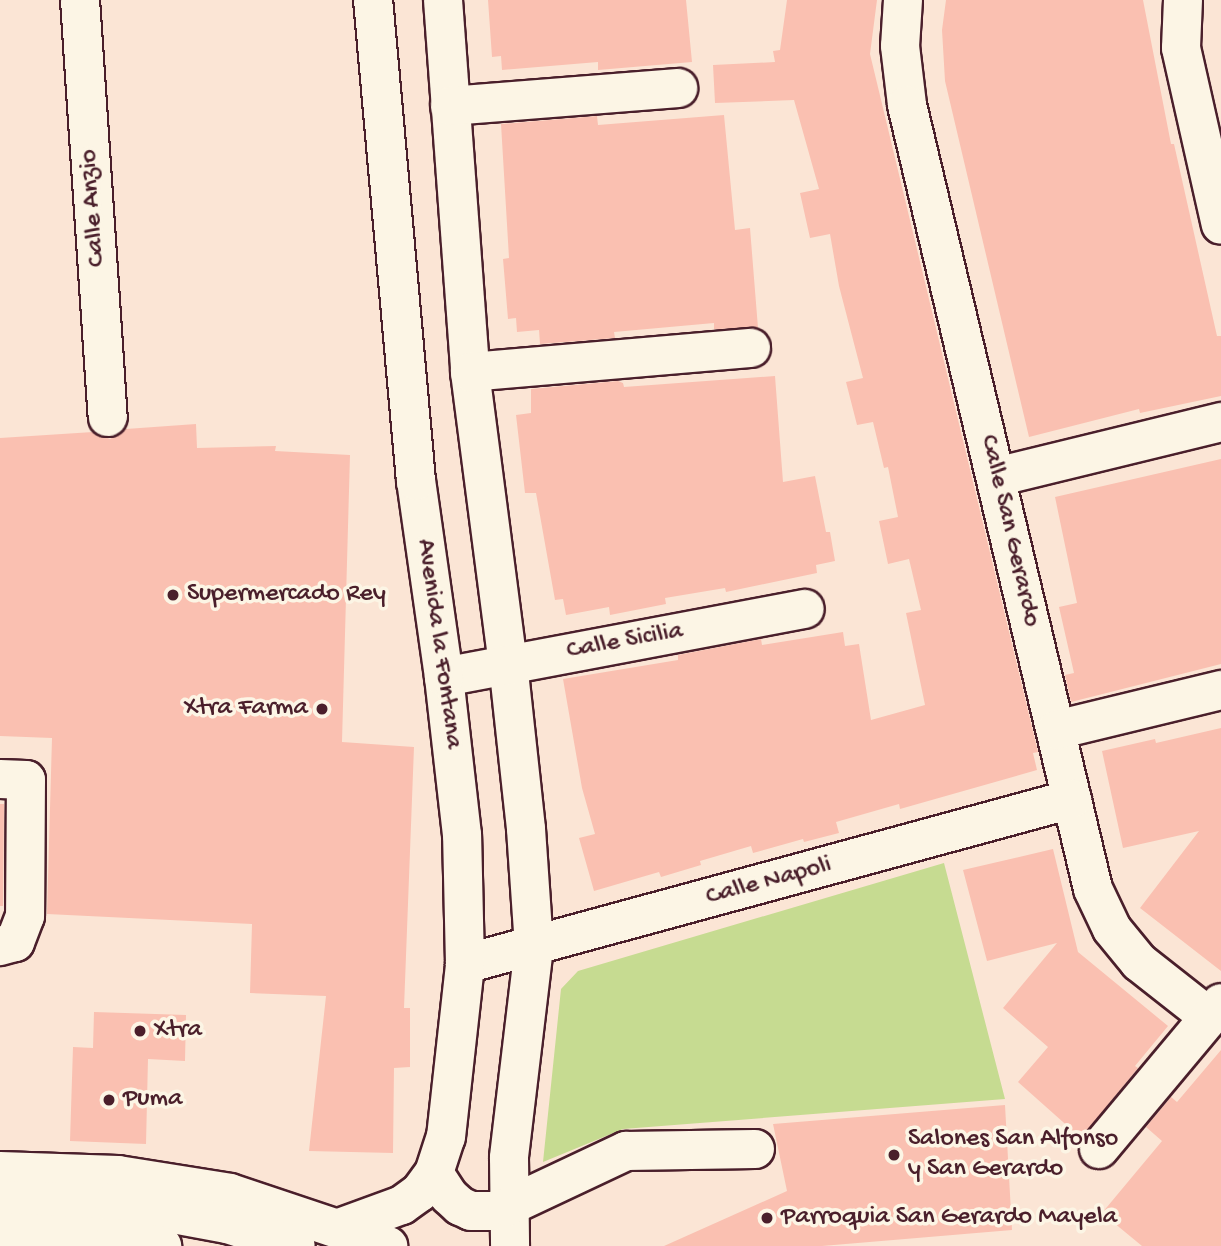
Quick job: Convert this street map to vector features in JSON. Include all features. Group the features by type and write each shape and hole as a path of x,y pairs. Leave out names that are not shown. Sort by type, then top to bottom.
{"street":[{"name":"Calle Anzio","path":"80,0 108,417"},
{"name":"Avenida la Fontana","path":"339,1228 402,1205 420,1192 434,1173 446,1137 465,964 462,835 444,677 416,481 373,0"},
{"path":"443,0 470,372 508,663 526,829 534,947 509,1158 510,1246"},
{"name":"Calle San Gerardo","path":"903,0 900,46 907,105 1093,888 1112,929 1139,962 1215,1010"},
{"path":"1183,0 1181,48 1221,225"},
{"path":"450,106 678,88"},
{"path":"470,372 751,348"},
{"path":"996,477 1221,422"},
{"name":"Calle Sicilia","path":"444,677 805,609"},
{"path":"1056,730 1221,690"},
{"path":"0,779 26,780 25,916 15,942 0,946"},
{"name":"Calle Napoli","path":"465,964 1072,799"},
{"path":"1100,1149 1215,1010"},
{"path":"434,1173 449,1196 471,1211 508,1207 626,1151 755,1149"},
{"path":"5,1183 118,1175 230,1193 388,1246"},
{"path":"5,1183 227,1224 296,1246"},
{"path":"0,1232 115,1238 162,1246"}],"green space":[{"path":"944,863 1005,1099 623,1129 543,1162 561,989 578,971"}],"building":[{"path":"488,0 686,0 692,62 598,70 598,62 502,70 501,56 492,57"},
{"path":"787,0 877,0 870,54 1038,752 1033,753 1037,770 900,809 899,804 836,822 839,833 804,842 803,839 753,853 751,846 700,861 701,865 661,877 659,872 594,891 579,838 595,834 582,788 563,679 678,660 678,655 761,639 762,645 843,632 845,646 859,644 871,720 925,705 906,613 921,610 909,559 888,564 879,521 898,517 888,467 884,468 873,422 857,425 846,382 863,378 839,286 830,234 810,238 800,193 819,189 794,100 715,103 713,65 775,62 773,51 780,50"},
{"path":"946,0 1143,0 1171,144 1174,144 1217,336 1221,336 1221,396 1140,413 1139,409 1029,437 945,81 942,30"},
{"path":"724,115 735,230 750,228 758,328 714,329 714,323 614,332 615,338 540,344 539,330 517,332 516,318 508,319 503,259 509,258 501,124 597,116 598,125"},
{"path":"775,376 783,482 815,476 826,532 830,532 835,561 816,565 817,573 726,592 725,588 665,598 666,604 610,615 609,607 566,615 563,599 555,600 536,493 525,493 516,415 531,413 531,389 618,381 623,383 624,387"},
{"name":"Supermercado Rey","path":"196,424 197,448 276,446 275,451 350,455 342,742 414,747 404,1008 410,1008 410,1067 394,1068 393,1153 309,1151 326,996 250,993 252,924 47,914 52,738 0,736 0,438 93,432 110,439 126,429"},
{"path":"1221,459 1221,664 1071,702 1065,675 1074,673 1059,607 1077,603 1055,497"},
{"path":"1221,728 1221,971 1140,908 1199,831 1123,848 1102,751 1155,739 1156,743"},
{"path":"0,804 4,804 3,906 0,906"},
{"path":"1053,849 1078,952 1168,1026 1081,1138 1018,1082 1048,1047 1003,1008 1057,943 987,961 963,870"},
{"name":"Puma","path":"94,1012 186,1015 185,1061 148,1059 146,1144 70,1141 73,1047 93,1048"},
{"path":"1221,1050 1221,1246 1142,1246 1102,1213 1162,1141 1146,1127 1171,1097 1177,1102"},
{"name":"Salones San Alfonso y San Gerardo","path":"1005,1105 1012,1230 822,1246 664,1246 787,1191 773,1124"}],"place":[{"name":"Supermercado Rey","path":"173,595"},
{"name":"Xtra Farma","path":"322,709"},
{"name":"Xtra","path":"140,1031"},
{"name":"Puma","path":"109,1100"},
{"name":"Salones San Alfonso y San Gerardo","path":"894,1155"},
{"name":"Parroquia San Gerardo Mayela","path":"767,1218"}]}
